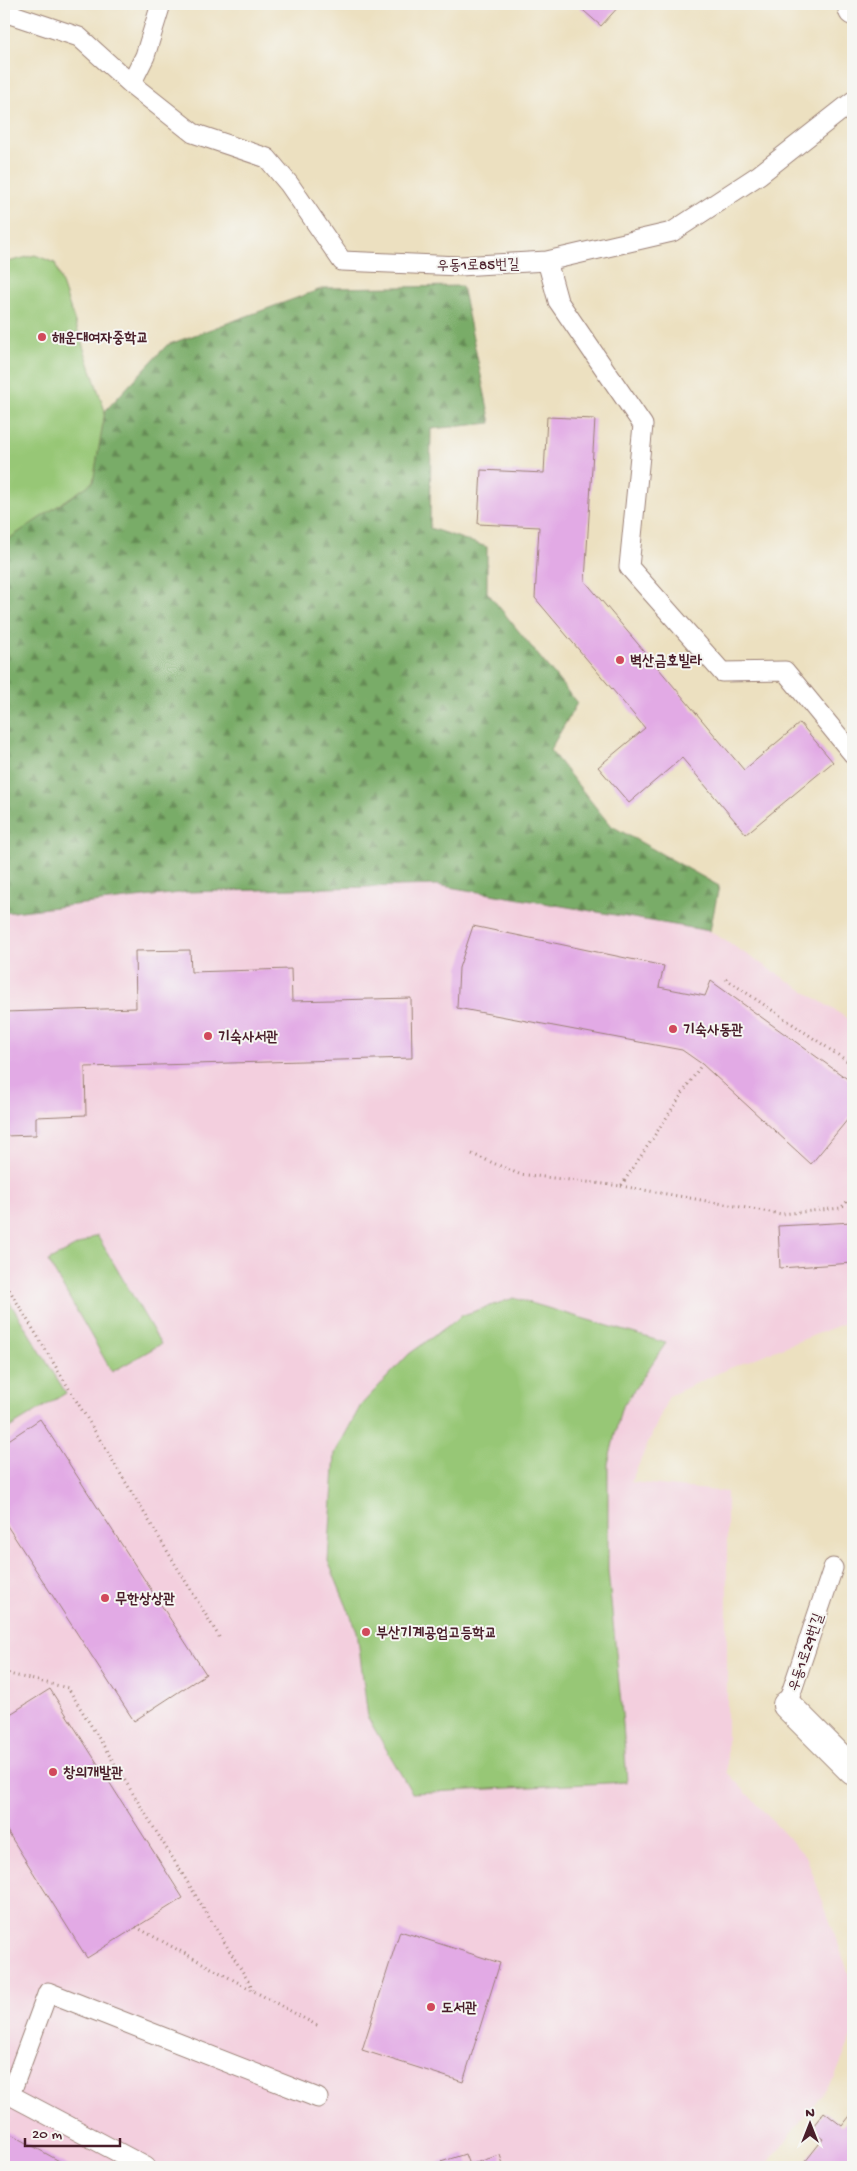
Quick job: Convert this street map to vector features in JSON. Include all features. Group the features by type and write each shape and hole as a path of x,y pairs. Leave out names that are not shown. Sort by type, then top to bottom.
{"street":[{"path":"851,4 853,11"},
{"name":"우동1로29번길","path":"787,1705 853,1771"}],"lane":[{"path":"131,84 145,56 161,4"},
{"name":"우동1로85번길","path":"4,12 78,37 131,84 193,133 267,158 289,184 342,262 460,266 547,262 672,232 759,175 853,101"},
{"path":"547,262 558,301 643,425 629,568 722,672 785,671 853,754"},
{"name":"우동1로29번길","path":"787,1705 833,1568"},
{"path":"146,2167 10,2095 48,1992 318,2098"}],"path":[{"path":"726,979 853,1065"},
{"path":"621,1186 702,1064"},
{"path":"472,1154 519,1174 621,1186 781,1214 840,1208 853,1195"},
{"path":"4,1281 221,1640"},
{"path":"4,1664 9,1674 68,1688 255,1992"},
{"path":"136,1927 320,2027"}],"shaded area":[{"name":"부산기계공업고등학교","path":"437,885 710,931 853,1022 853,1320 725,1370 669,1396 631,1482 727,1492 727,1772 807,1858 853,1985 853,2033 835,2077 765,2167 4,2167 4,913 209,890"}],"green space":[{"name":"해운대여자중학교","path":"35,255 55,263 105,411 93,482 4,542 4,263"},
{"path":"462,286 491,423 431,429 430,528 487,547 487,592 577,703 550,750 610,825 719,886 710,931 437,885 188,892 4,913 4,542 93,482 105,411 167,345 324,288"},
{"path":"97,1235 161,1344 112,1372 48,1261"},
{"path":"4,1293 66,1393 4,1431"},
{"path":"514,1298 666,1343 621,1409 608,1464 608,1571 627,1782 412,1793 368,1718 357,1631 328,1561 335,1453 361,1405 409,1354 463,1315"}],"building":[{"path":"576,4 621,4 601,26"},
{"name":"벽산금호빌라","path":"547,417 595,419 585,581 744,770 800,723 833,762 746,834 682,758 629,803 598,767 645,728 535,598 539,527 478,524 481,470 544,473"},
{"name":"기숙사동관","path":"473,926 664,966 659,987 705,996 711,981 853,1083 853,1113 811,1164 702,1064 682,1050 457,1008 459,968"},
{"name":"기숙사서관","path":"190,950 191,972 291,969 292,1001 411,998 412,1058 85,1067 86,1115 36,1117 36,1135 4,1136 4,1012 136,1008 135,951"},
{"path":"853,1222 853,1263 780,1268 778,1226"},
{"name":"무한상상관","path":"40,1419 206,1674 134,1721 4,1521 4,1443"},
{"name":"창의개발관","path":"50,1689 183,1898 87,1958 4,1826 4,1718"},
{"name":"도서관","path":"400,1931 500,1963 463,2082 362,2050"},
{"path":"824,2112 842,2126 853,2112 853,2167 801,2167 823,2139 810,2130"},
{"path":"4,2130 70,2167 4,2167"},
{"path":"465,2154 469,2165 500,2155 504,2167 426,2167"}],"place":[{"name":"해운대여자중학교","path":"42,337"},
{"name":"벽산금호빌라","path":"620,660"},
{"name":"기숙사동관","path":"673,1029"},
{"name":"기숙사서관","path":"208,1036"},
{"name":"무한상상관","path":"105,1598"},
{"name":"부산기계공업고등학교","path":"366,1632"},
{"name":"창의개발관","path":"53,1772"},
{"name":"도서관","path":"431,2007"}]}
